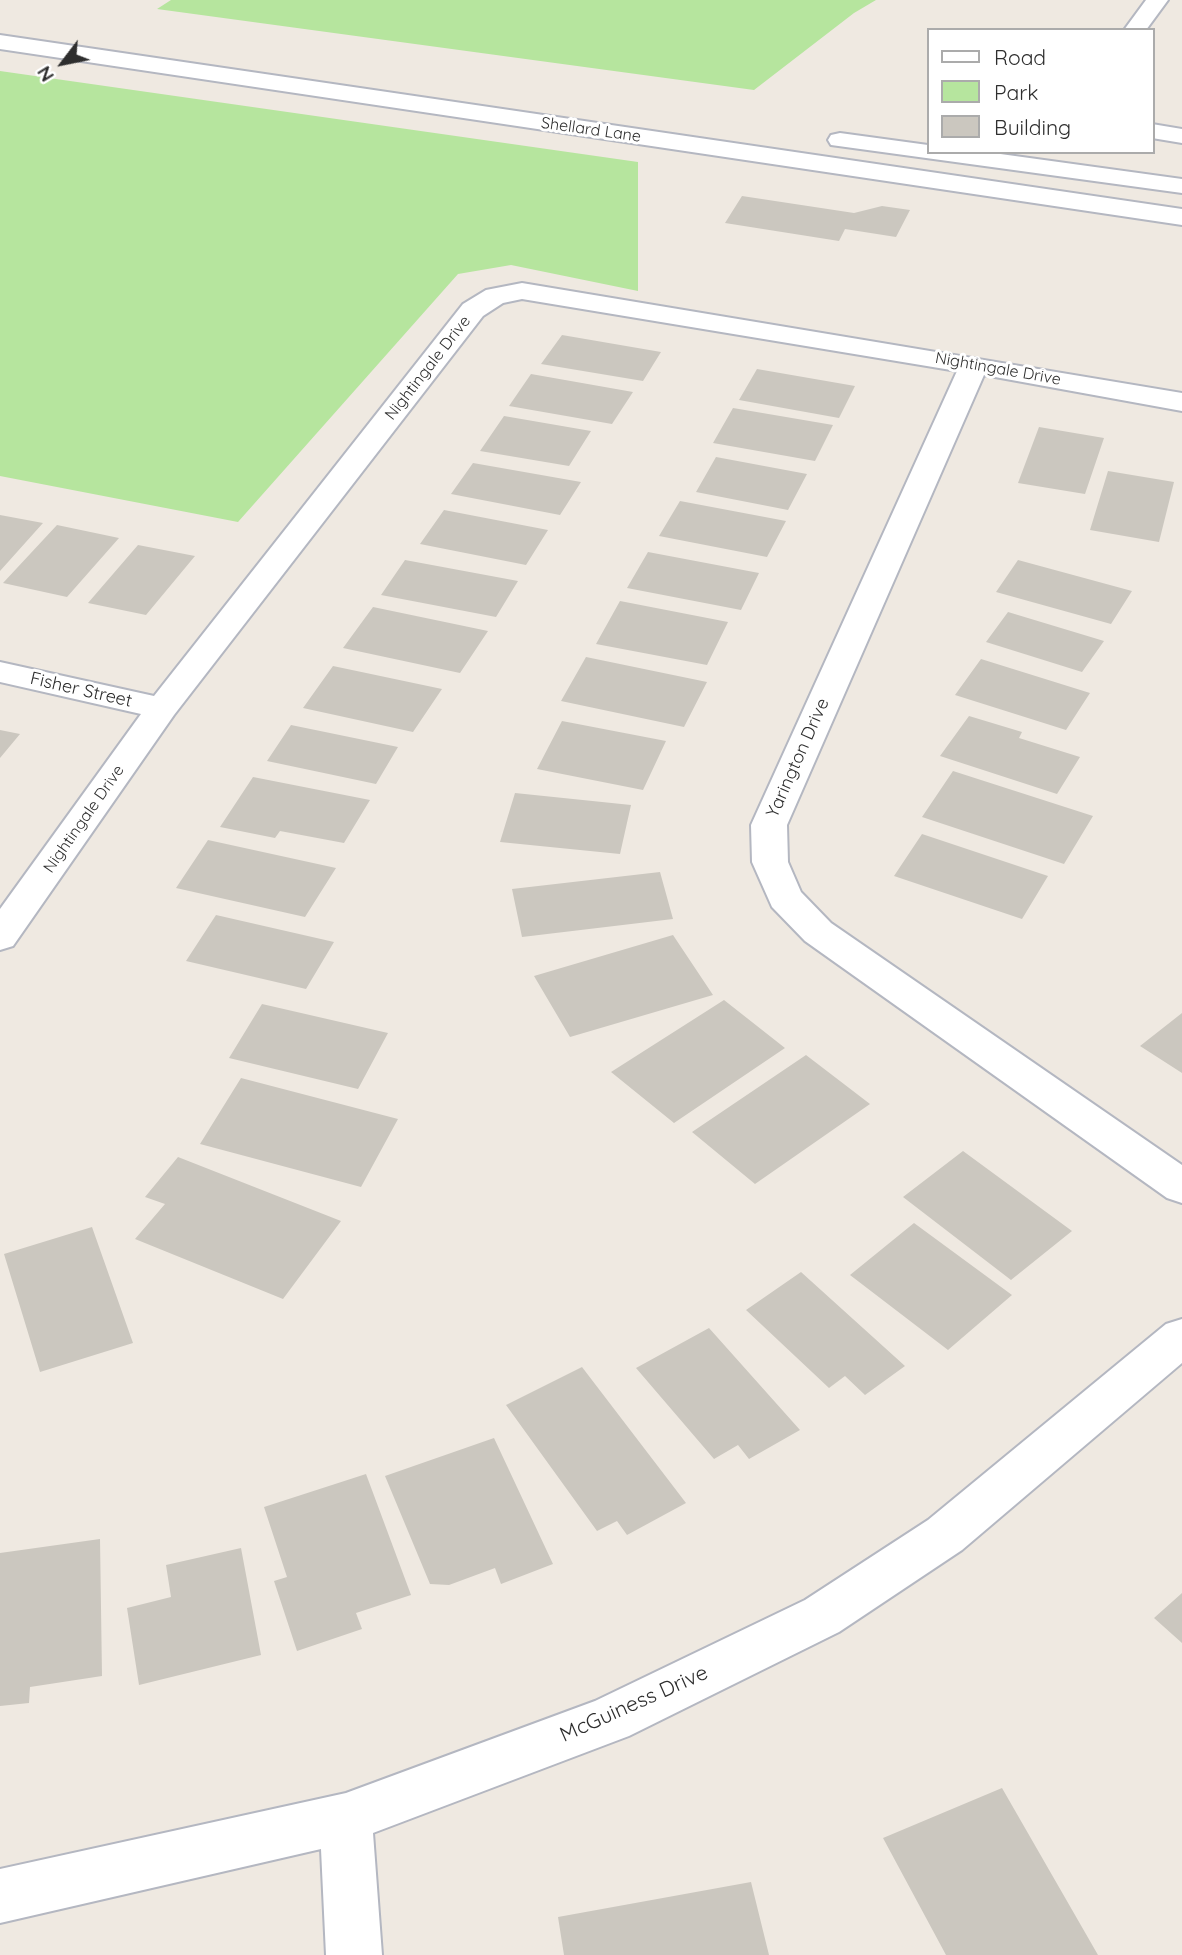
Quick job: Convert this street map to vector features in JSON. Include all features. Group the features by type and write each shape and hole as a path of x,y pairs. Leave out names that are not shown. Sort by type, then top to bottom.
{"street":[{"path":"1136,28 1157,0"},
{"name":"Shellard Lane","path":"0,25 598,108"},
{"name":"Shellard Lane","path":"0,42 1182,217"},
{"path":"1154,131 1182,136"},
{"path":"818,137 926,152"},
{"path":"944,154 1182,186"},
{"name":"Nightingale Drive","path":"0,937 162,708 473,310 495,296 522,291 1182,402"},
{"name":"Yarington Drive","path":"974,365 769,825 770,862 785,898 818,932 1182,1187"},
{"name":"Fisher Street","path":"0,672 162,708"},
{"name":"McGuiness Drive","path":"0,1896 346,1818 611,1719 822,1616 945,1535 1182,1337"},
{"path":"346,1818 354,1955"}],"green space":[{"path":"171,0 876,0 854,13 754,90 157,9"},
{"path":"0,71 638,162 638,291 511,265 458,274 238,522 0,476"}],"building":[{"path":"742,196 854,213 882,206 910,210 896,237 845,229 839,241 725,223"},
{"path":"562,335 661,352 643,381 541,364"},
{"path":"757,369 855,386 839,418 739,400"},
{"path":"531,374 633,392 612,424 509,406"},
{"path":"733,408 833,425 815,461 713,443"},
{"path":"504,416 591,431 569,466 480,451"},
{"path":"1039,427 1104,438 1085,494 1018,483"},
{"path":"716,457 807,474 788,510 696,492"},
{"path":"473,463 581,482 560,515 451,494"},
{"path":"1108,471 1174,482 1159,542 1090,530"},
{"path":"680,501 786,521 767,557 659,536"},
{"path":"444,510 548,530 526,565 420,544"},
{"path":"0,515 43,523 0,571"},
{"path":"57,525 119,538 67,597 3,583"},
{"path":"138,545 195,556 146,615 88,603"},
{"path":"648,552 759,573 741,610 627,588"},
{"path":"405,560 518,581 496,617 381,595"},
{"path":"1018,560 1132,591 1111,624 996,592"},
{"path":"620,601 728,622 707,665 596,644"},
{"path":"373,607 488,631 460,673 343,648"},
{"path":"1008,612 1104,641 1082,672 986,642"},
{"path":"586,657 707,682 684,727 561,701"},
{"path":"981,659 1090,693 1066,730 955,695"},
{"path":"333,666 442,689 413,732 303,708"},
{"path":"969,716 1022,732 1019,738 1080,757 1057,794 940,756"},
{"path":"562,721 666,741 643,790 537,769"},
{"path":"291,725 398,747 376,784 267,761"},
{"path":"0,730 20,734 0,758"},
{"path":"953,771 1093,816 1064,864 922,817"},
{"path":"253,777 370,800 344,843 280,831 275,838 220,827"},
{"path":"515,793 631,805 620,854 500,842"},
{"path":"922,834 1048,876 1022,919 894,876"},
{"path":"208,840 336,868 305,917 176,888"},
{"path":"660,872 673,919 522,937 512,889"},
{"path":"216,915 334,942 306,989 186,961"},
{"path":"673,935 713,995 570,1037 534,976"},
{"path":"724,1000 785,1048 674,1123 611,1072"},
{"path":"262,1004 388,1033 358,1089 229,1058"},
{"path":"1182,1013 1182,1073 1140,1046"},
{"path":"806,1055 870,1104 755,1184 692,1132"},
{"path":"241,1078 398,1119 361,1187 200,1144"},
{"path":"963,1151 1072,1231 1011,1280 903,1197"},
{"path":"178,1157 341,1221 283,1299 135,1239 165,1204 145,1197"},
{"path":"914,1223 1012,1295 948,1350 850,1275"},
{"path":"92,1227 133,1343 40,1372 4,1254"},
{"path":"801,1272 905,1366 865,1395 845,1376 829,1388 746,1310"},
{"path":"709,1328 800,1430 749,1459 738,1445 714,1459 636,1368"},
{"path":"582,1367 686,1503 627,1535 617,1521 597,1531 506,1405"},
{"path":"494,1438 553,1564 501,1584 495,1568 449,1585 430,1584 385,1476"},
{"path":"366,1474 411,1595 356,1613 362,1629 297,1651 274,1581 287,1577 264,1507"},
{"path":"100,1539 102,1676 30,1687 29,1703 0,1706 0,1553"},
{"path":"241,1548 261,1655 139,1685 127,1608 171,1597 166,1565"},
{"path":"1182,1593 1182,1643 1154,1618"},
{"path":"1002,1788 1098,1955 946,1955 883,1838"},
{"path":"751,1882 769,1955 564,1955 558,1917"}]}
